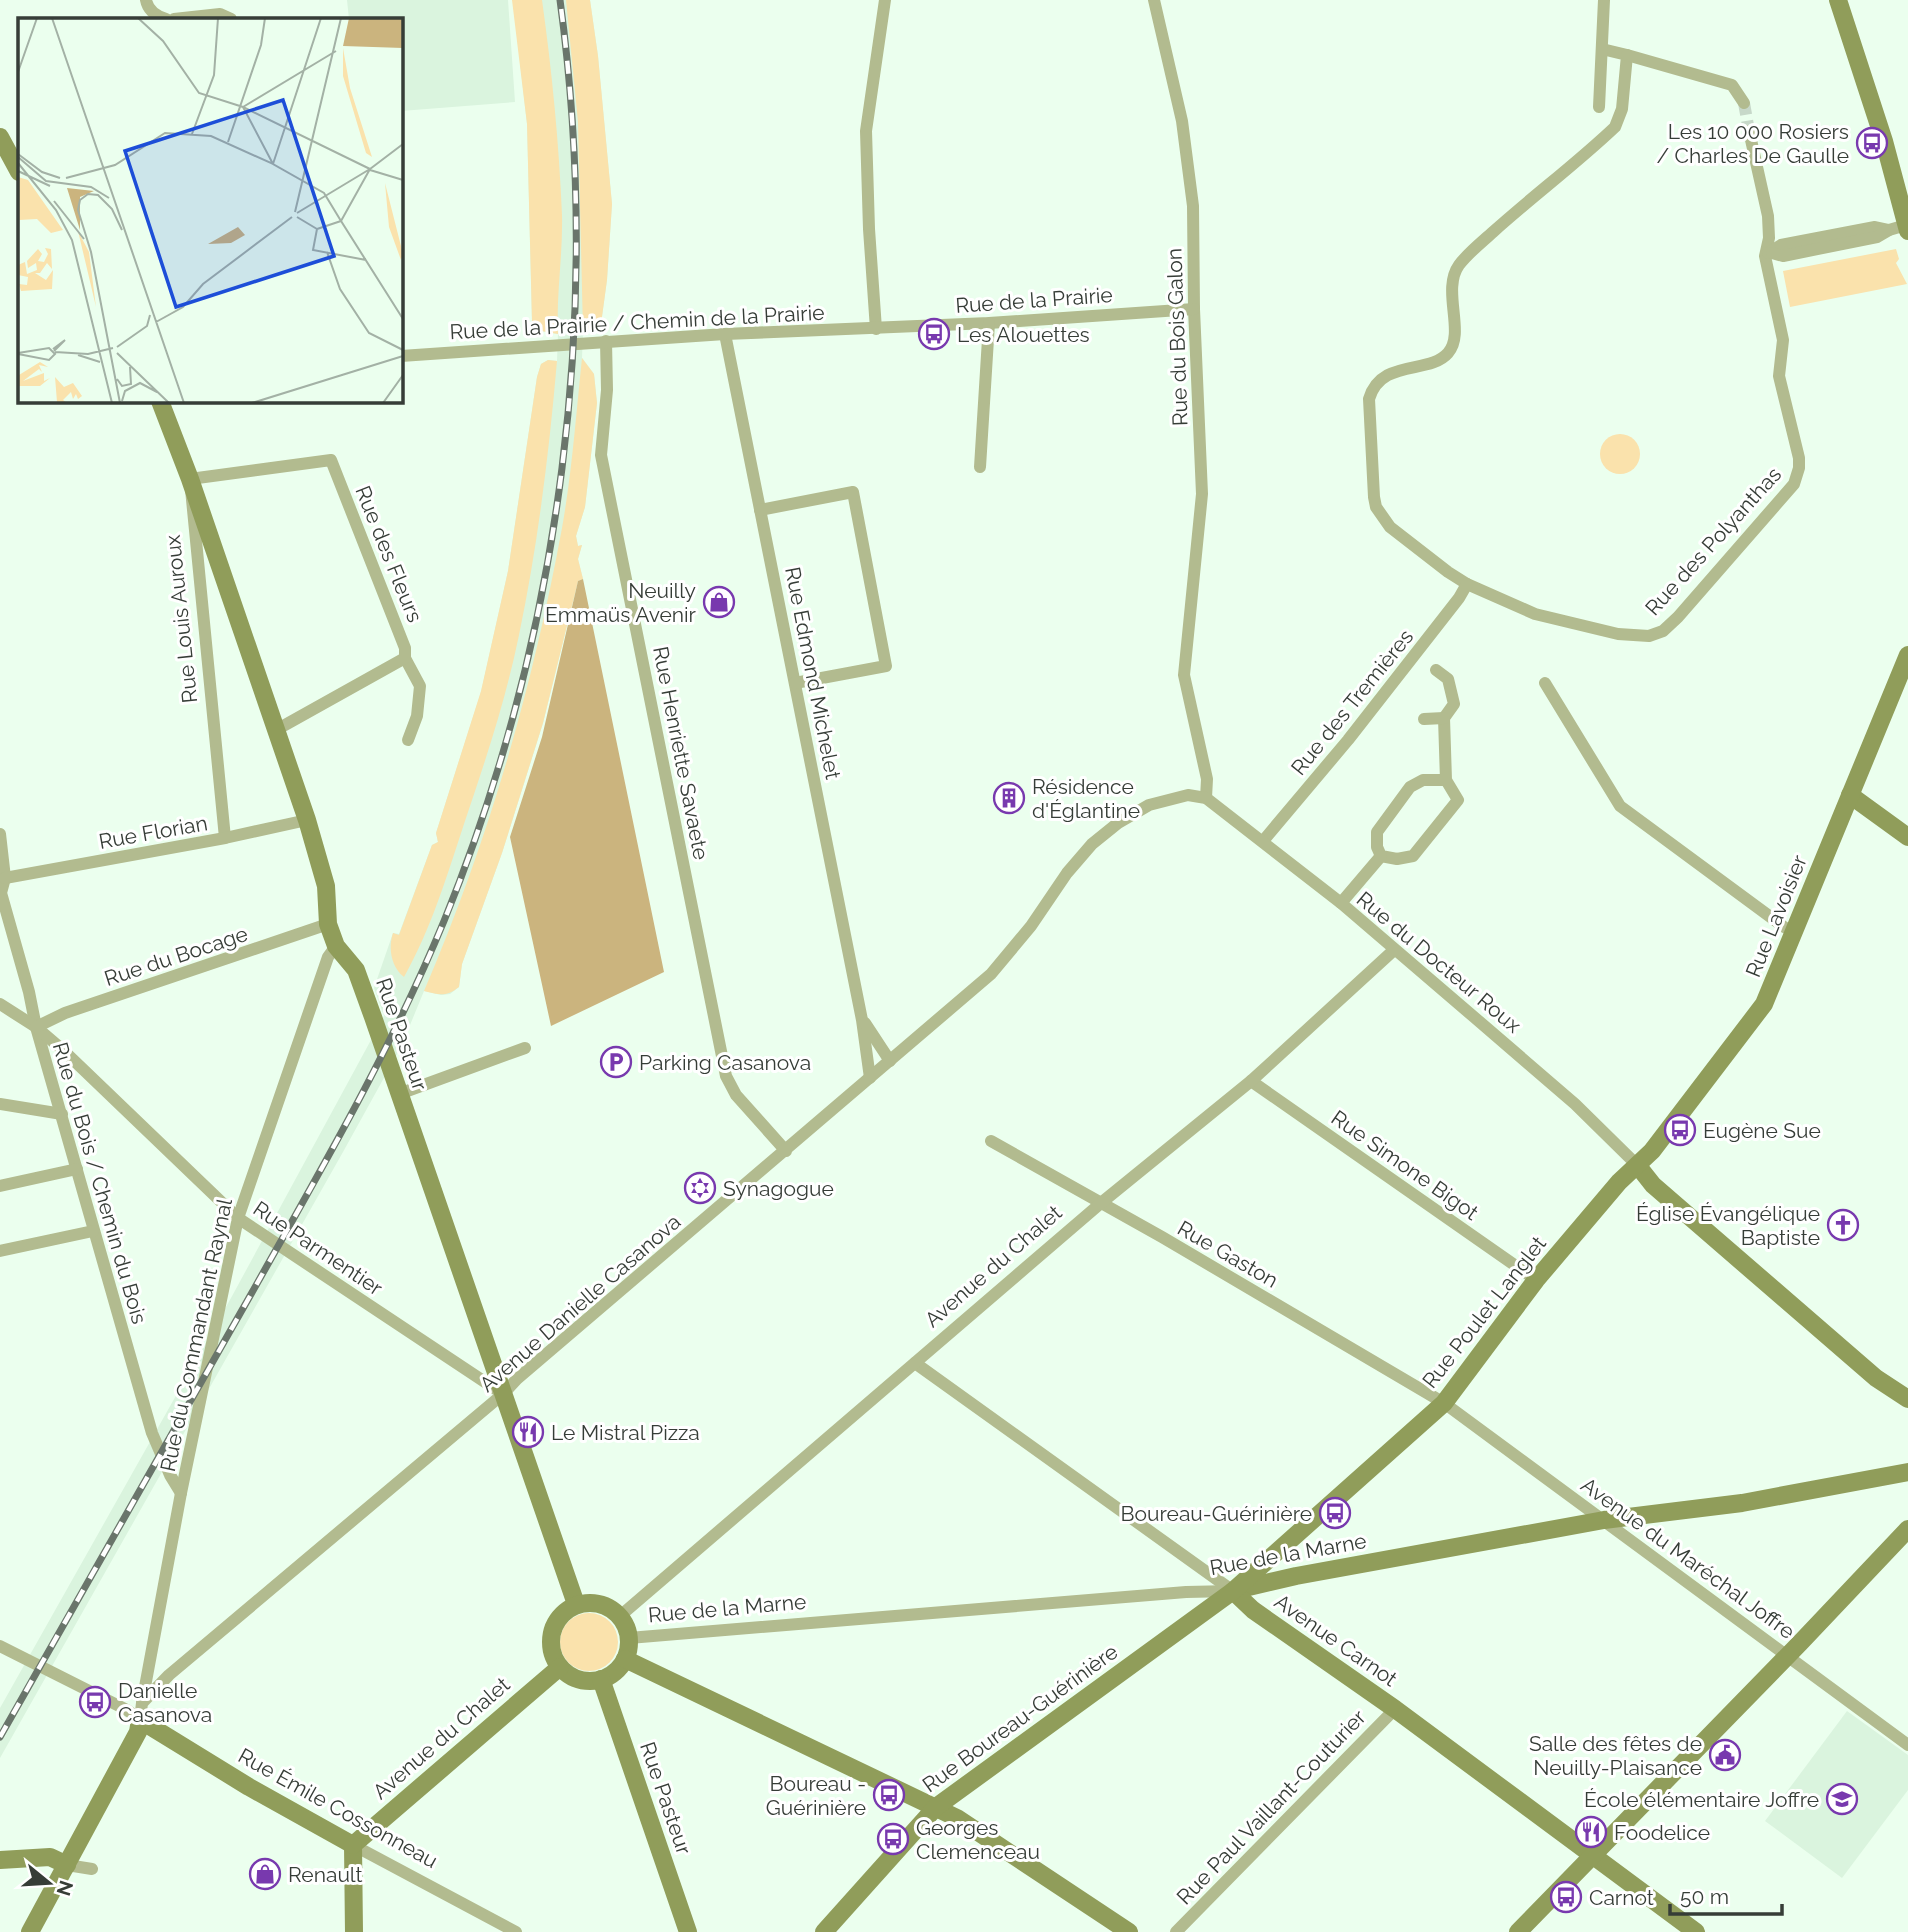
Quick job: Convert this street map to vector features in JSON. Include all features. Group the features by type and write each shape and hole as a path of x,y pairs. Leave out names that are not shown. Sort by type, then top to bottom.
{"street":[{"path":"146,0 147,7 156,16 163,18"},
{"path":"876,329 866,131 885,0"},
{"name":"Rue du Bois Galon","path":"1154,0 1182,121 1192,206 1202,494 1184,675 1207,779 1206,798"},
{"path":"1600,107 1604,0"},
{"path":"1769,253 1783,256 1877,237 1901,228 1884,141 1838,4"},
{"path":"183,18 220,14 229,18"},
{"path":"1602,48 1732,85 1744,103"},
{"name":"Rue des Polyanthas","path":"1627,55 1622,109 1615,127 1458,265 1451,287 1454,342 1448,353 1439,359 1386,376 1371,392 1369,406 1374,497 1379,514 1399,534 1467,584 1535,614 1632,636 1656,634 1678,617 1789,492 1798,475 1799,458 1779,376 1783,340 1769,253 1768,216 1749,131"},
{"path":"0,137 18,170"},
{"name":"Rue de la Prairie","path":"876,329 1194,309"},
{"path":"980,467 989,323"},
{"name":"Rue de la Prairie / Chemin de la Prairie","path":"402,356 725,334 876,329"},
{"name":"Rue Edmond Michelet","path":"725,334 863,1020 870,1078"},
{"name":"Rue Henriette Savaete","path":"606,341 607,390 601,455 726,1076 736,1094 786,1151"},
{"name":"Rue Louis Auroux","path":"160,402 190,480 225,838"},
{"name":"Rue des Fleurs","path":"190,480 331,460 405,648 405,658"},
{"name":"Rue Pasteur","path":"190,480 307,820 326,886 328,924 336,946 356,970 576,1604"},
{"path":"760,510 853,492 886,666 795,683"},
{"name":"Rue des Tremières","path":"1263,841 1348,740 1460,598 1467,584"},
{"name":"Rue Lavoisier","path":"1638,1166 1764,1004 1908,655"},
{"path":"276,730 405,658 420,686 417,716 408,740"},
{"path":"1436,670 1448,679 1454,704 1444,718 1446,780 1458,800 1419,851 1406,858 1381,856 1377,848 1377,832 1410,787 1423,780 1446,780"},
{"path":"1545,683 1616,802 1784,928 1794,932"},
{"path":"1424,719 1444,718"},
{"name":"Avenue Danielle Casanova","path":"141,1711 169,1675 503,1394 517,1379 786,1151 1002,962 1031,926 1067,873 1092,844 1118,823 1149,805 1188,795 1206,798"},
{"path":"1850,796 1908,838"},
{"name":"Rue du Docteur Roux","path":"1206,798 1341,904 1575,1104 1638,1166"},
{"name":"Rue Florian","path":"5,878 225,838 307,820"},
{"name":"Rue du Bois / Chemin du Bois","path":"0,834 5,878 1,893 36,1027 152,1433 181,1493"},
{"path":"1341,904 1381,856"},
{"name":"Rue du Bocage","path":"36,1027 65,1013 328,924"},
{"name":"Rue du Commandant Raynal","path":"141,1711 181,1493 238,1218 328,957 336,946"},
{"name":"Avenue du Chalet","path":"620,1616 1101,1203 1251,1081 1394,950"},
{"name":"Rue Parmentier","path":"0,1004 36,1027 64,1051 238,1218 503,1394"},
{"name":"Rue Edmond Michelet","path":"863,1020 890,1061"},
{"path":"398,1094 524,1048"},
{"name":"Rue Simone Bigot","path":"1251,1081 1536,1280"},
{"path":"0,1104 62,1114"},
{"name":"Rue Gaston","path":"991,1141 1444,1403"},
{"path":"1638,1166 1653,1185 1802,1315 1876,1378 1908,1399"},
{"name":"Rue Poulet Langlet","path":"1233,1591 1444,1403 1536,1280 1619,1182 1638,1166"},
{"path":"0,1186 77,1169"},
{"path":"0,1251 93,1231"},
{"name":"Avenue Carnot","path":"915,1363 1233,1591 1253,1610 1395,1709 1696,1932"},
{"name":"Avenue du Maréchal Joffre","path":"1444,1403 1908,1745"},
{"name":"Rue de la Marne","path":"629,1638 1186,1592 1233,1591 1296,1576 1604,1520 1742,1503 1908,1472"},
{"path":"1518,1932 1908,1529"},
{"name":"Rue Boureau-Guérinière","path":"824,1932 936,1807 1233,1591"},
{"path":"599,1603 620,1616 629,1638 625,1660 615,1672 601,1679 579,1679 560,1667 553,1656 552,1631 565,1611 576,1604 599,1603"},
{"path":"0,1646 127,1710 141,1711 138,1732 30,1932"},
{"path":"625,1660 957,1818 1129,1932"},
{"name":"Avenue du Chalet","path":"353,1845 560,1667"},
{"name":"Rue Pasteur","path":"601,1679 688,1932"},
{"name":"Rue Paul Vaillant-Couturier","path":"1176,1932 1395,1709"},
{"name":"Rue Émile Cossonneau","path":"141,1711 249,1787 516,1932"},
{"path":"353,1845 355,1932"},
{"path":"0,1860 50,1857 66,1866 92,1869"}],"shaded area":[{"path":"347,0 508,0 515,102 402,111 402,18 349,18"},
{"path":"512,0 542,0 555,107 562,215 558,334 541,331 532,322 527,124"},
{"path":"513,0 590,0 612,204 601,324 583,332 582,358 594,374 597,403 585,507 576,536 578,546 582,545 578,559 583,579 578,581 543,723 502,853 462,964 459,987 450,994 424,991 401,1047 343,1152 0,1758 0,1708 231,1298 384,1016 374,988 393,933 399,934 432,845 438,842 436,833 481,692 508,571 537,377 541,364 548,360 557,361 558,334 541,331 532,322 527,124"},
{"path":"566,0 590,0 612,204 601,324 583,331 578,122"},
{"path":"1896,249 1899,259 1896,263 1907,284 1790,307 1783,271"},
{"path":"582,358 594,374 597,403 585,507 576,536 578,546 582,545 578,559 583,579 578,581 543,723 502,853 462,964 459,987 446,994 424,991 469,877 488,820 537,647 565,507"},
{"path":"548,360 557,361 546,464 532,567 514,659 495,730 445,883 404,977 393,963 393,933 399,935 432,845 438,842 436,833 481,691 508,571 537,377 541,364"},
{"path":"1620,434 1634,440 1640,454 1634,468 1620,474 1606,468 1600,454 1606,440"},
{"path":"583,579 664,972 551,1026 510,837 542,737 578,581"},
{"path":"583,1613 595,1613 610,1621 618,1636 618,1648 610,1663 595,1671 583,1671 568,1663 560,1648 560,1636 568,1621"},
{"name":"École élémentaire Joffre","path":"1847,1711 1908,1755 1908,1790 1842,1878 1765,1821"}],"tunnel":[{"path":"1744,103 1749,131"}],"railway":[{"path":"0,1737 353,1112 423,970 485,811 518,699 544,584 562,468 573,351 576,234 572,116 560,0"}],"place":[{"name":"Les 10 000 Rosiers / Charles De Gaulle","path":"1872,143"},
{"name":"Les Alouettes","path":"934,334"},
{"name":"Neuilly Emmaüs Avenir","path":"719,602"},
{"name":"Résidence d'Églantine","path":"1009,798"},
{"name":"Parking Casanova","path":"616,1062"},
{"name":"Eugène Sue","path":"1680,1130"},
{"name":"Synagogue","path":"700,1188"},
{"name":"Église Évangélique Baptiste","path":"1843,1225"},
{"name":"Le Mistral Pizza","path":"528,1432"},
{"name":"Boureau-Guérinière","path":"1335,1513"},
{"name":"Danielle Casanova","path":"95,1702"},
{"name":"Salle des fêtes de Neuilly-Plaisance","path":"1725,1755"},
{"name":"Boureau - Guérinière","path":"889,1795"},
{"name":"École élémentaire Joffre","path":"1842,1799"},
{"name":"Foodelice","path":"1591,1832"},
{"name":"Georges Clemenceau","path":"893,1839"},
{"name":"Renault","path":"265,1874"},
{"name":"Carnot","path":"1566,1897"}]}
